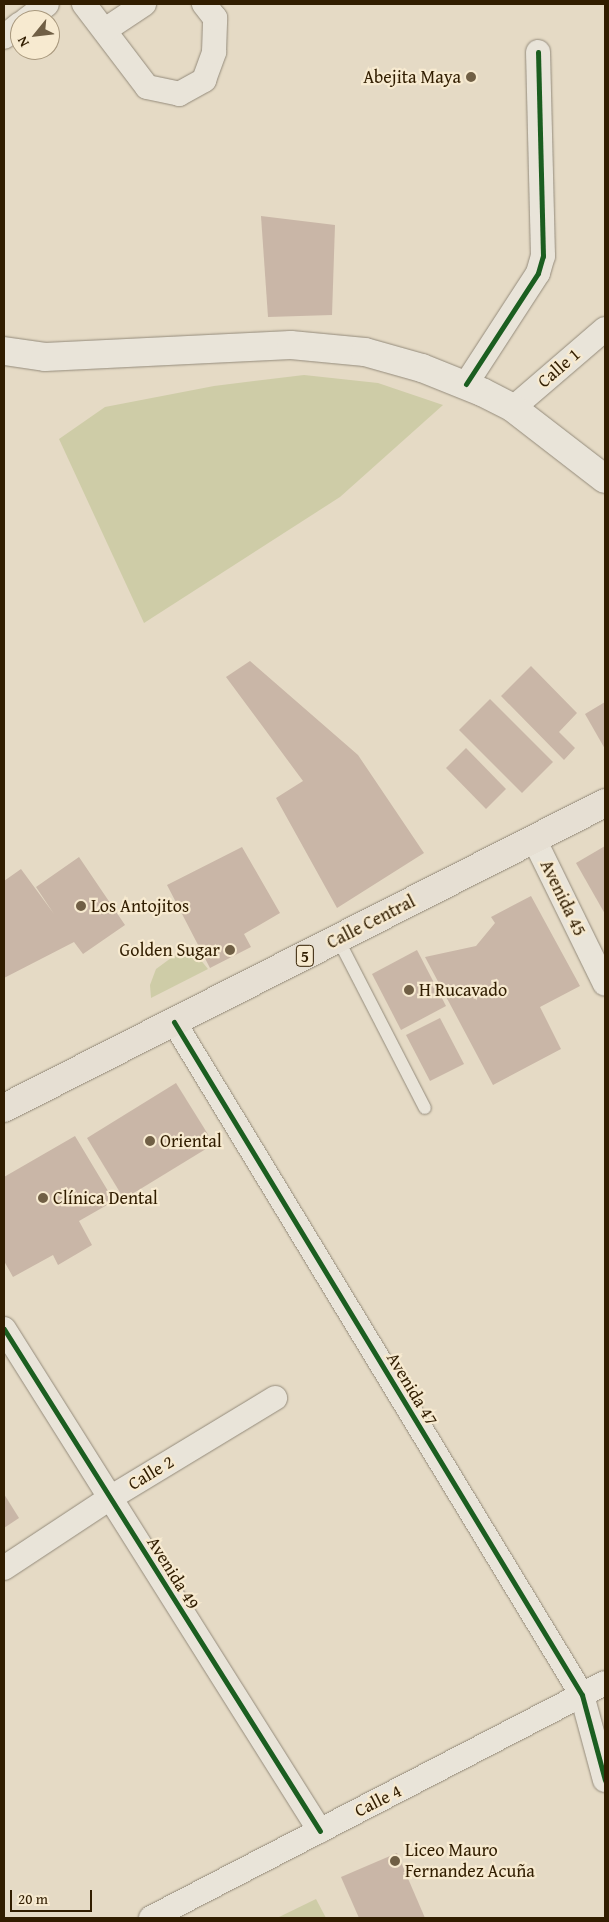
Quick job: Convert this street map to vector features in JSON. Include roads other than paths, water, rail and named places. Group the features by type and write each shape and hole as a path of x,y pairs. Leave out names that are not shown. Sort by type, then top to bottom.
{"main road":[{"path":"4,351 45,357 291,344 365,352 422,368 466,384 513,408 605,479"},
{"name":"Calle Central","path":"4,1108 605,803"}],"street":[{"path":"84,4 148,87 179,94 204,80 214,52 214,18 204,4"},
{"path":"105,30 144,4"},
{"path":"466,384 538,273 544,256 538,52"},
{"name":"Calle 1","path":"513,408 605,329"},
{"name":"Avenida 45","path":"534,840 605,984"},
{"name":"Avenida 47","path":"174,1022 582,1695 605,1780"},
{"name":"Avenida 49","path":"4,1329 320,1831"},
{"name":"Calle 2","path":"4,1568 110,1498 275,1398"},
{"name":"Calle 4","path":"151,1918 605,1683"}],"lane":[{"path":"338,939 425,1108"}],"place":[{"name":"Abejita Maya","path":"471,77"},
{"name":"Los Antojitos","path":"81,906"},
{"name":"Golden Sugar","path":"230,950"},
{"name":"H Rucavado","path":"409,990"},
{"name":"Oriental","path":"150,1141"},
{"name":"Clínica Dental","path":"43,1198"},
{"name":"Liceo Mauro Fernandez Acuña","path":"395,1861"}]}
